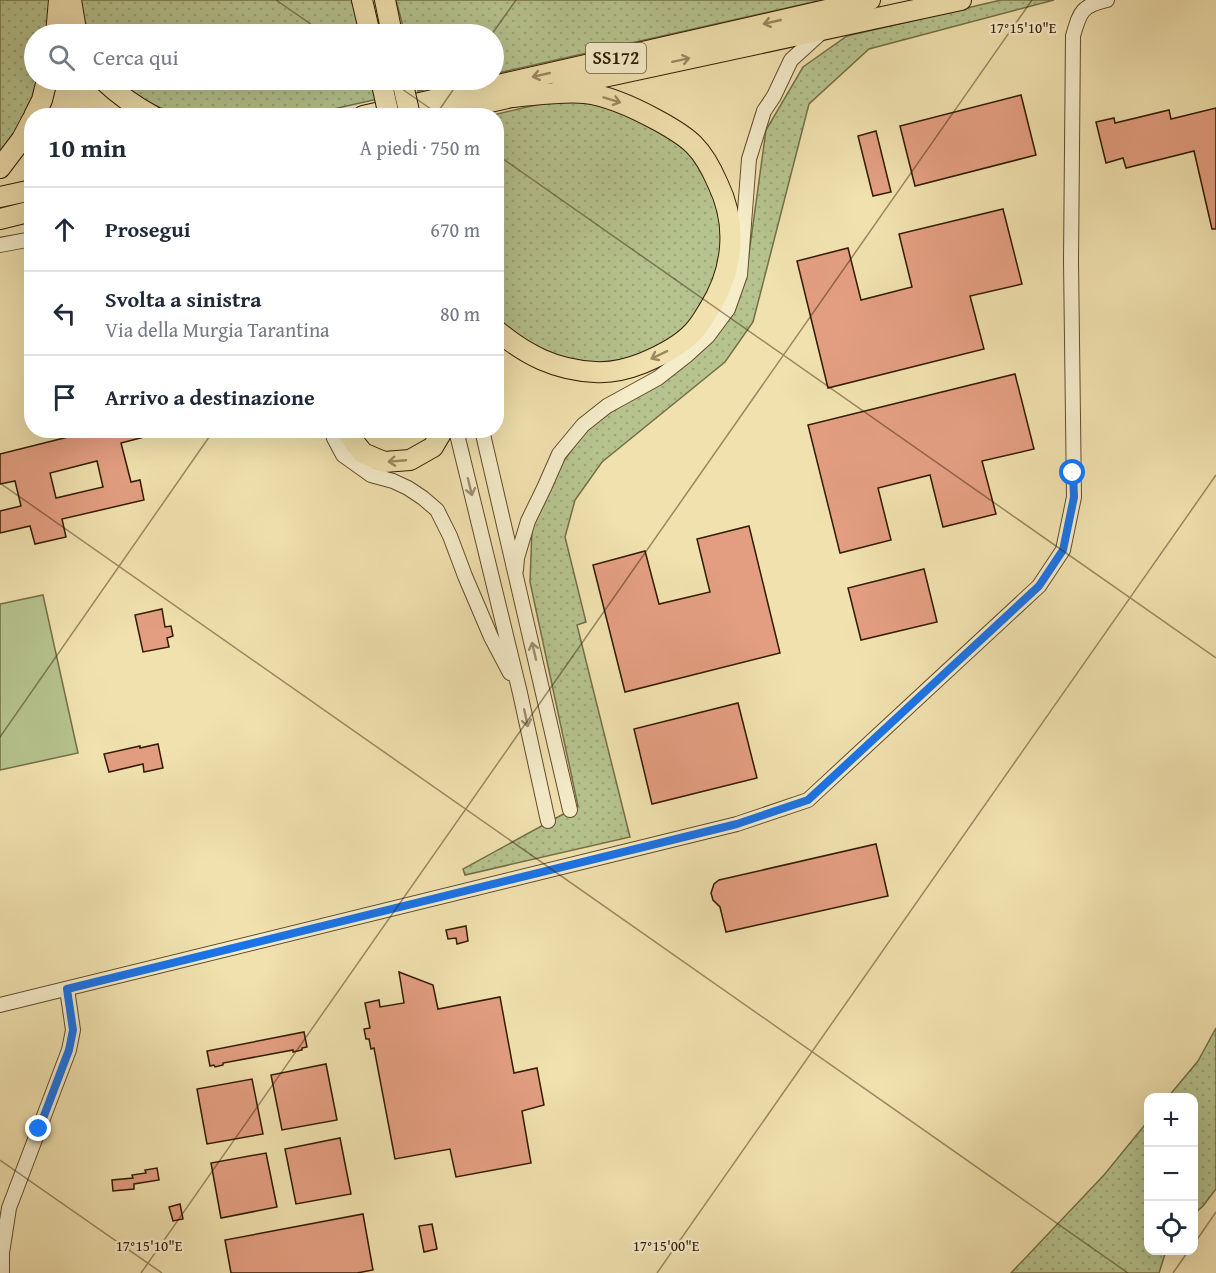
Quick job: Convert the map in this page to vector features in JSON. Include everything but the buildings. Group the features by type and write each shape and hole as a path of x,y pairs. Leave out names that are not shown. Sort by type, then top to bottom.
{"highway":[{"path":"57,24 59,0"},
{"path":"71,0 75,24"},
{"path":"361,0 367,24"},
{"path":"385,0 390,24"},
{"name":"SS172","path":"504,84 870,0"},
{"name":"SS172","path":"463,108 961,0"},
{"path":"38,108 44,90"},
{"path":"114,90 138,108"},
{"path":"383,90 387,108"},
{"path":"404,90 408,108"},
{"name":"SS172","path":"398,108 477,90"},
{"path":"504,336 528,354 551,364 575,370 597,372 619,370 640,364 678,345 693,332 703,319 722,287 731,245 729,215 722,192 710,167 695,146 674,129 616,100 586,93 567,92 512,97"},
{"path":"0,168 24,135"},
{"path":"0,197 24,192"},
{"path":"0,219 24,213"},
{"path":"351,438 363,453 384,462 410,460 433,447 438,438"}],"street":[{"path":"0,1005 737,824 808,800 1039,586 1063,550 1074,497 1071,261 1073,36 1079,16 1090,4 1107,0"},
{"path":"516,570 517,558 528,521 559,454 583,425 607,406 658,378 686,356 708,336 728,309 740,275 749,159 764,111 774,96 791,60 826,28"},
{"path":"0,245 24,240"},
{"path":"334,438 343,455 372,475 408,488 437,510 491,637 520,693"},
{"path":"458,438 520,693 548,821"},
{"path":"484,438 570,810"},
{"path":"2,1273 2,1253 9,1208 69,1050 73,1030 67,989"}],"green space":[{"path":"0,0 54,0 50,24 24,24 24,90 41,90 40,96 32,108 24,108 24,122 0,160"},
{"path":"78,0 352,0 358,24 84,24"},
{"path":"396,0 822,0 504,72 504,24 402,24"},
{"path":"1001,0 1054,0 869,49 809,104 753,322 725,362 602,462 575,500 565,537 586,622 577,625 630,837 465,875 463,869 578,806 530,582 532,529 547,483 589,427 694,356 747,268 766,130 803,67 847,36"},
{"path":"127,90 376,90 378,99 338,108 161,108 134,98"},
{"path":"567,100 613,105 687,146 716,191 726,243 708,301 672,342 608,367 557,361 504,327 504,112"},
{"path":"43,595 78,753 0,770 0,604"},
{"path":"1216,1028 1216,1189 1198,1210 1198,1093 1171,1093 1198,1061"},
{"path":"1144,1126 1144,1255 1165,1255 1159,1273 1011,1273 1104,1175"}],"route":[{"path":"39,1129 69,1050 73,1030 67,989 737,824 808,800 1039,586 1063,550 1074,497 1073,473"}]}
